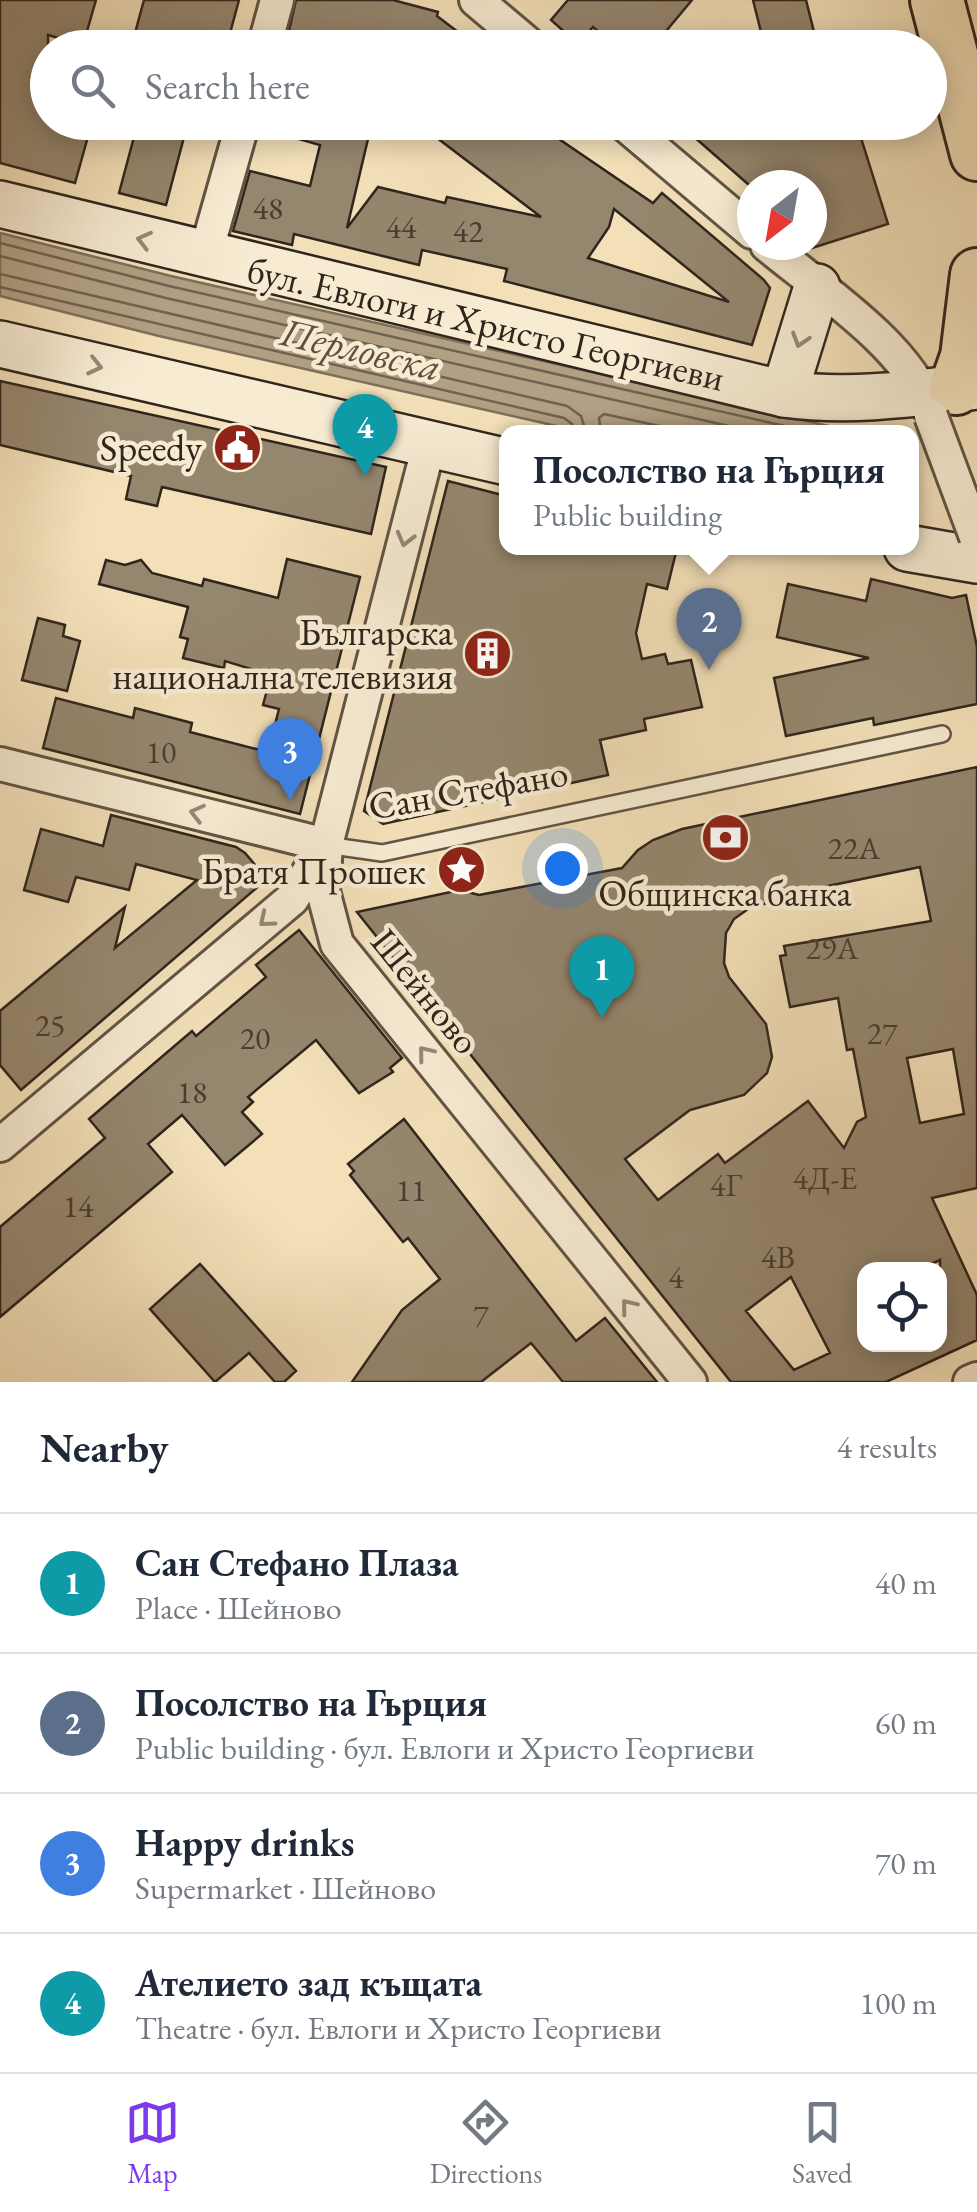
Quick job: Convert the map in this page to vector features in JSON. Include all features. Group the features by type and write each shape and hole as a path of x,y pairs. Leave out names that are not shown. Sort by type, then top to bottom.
{"highway":[{"path":"937,0 945,30"},
{"path":"947,38 977,154"},
{"path":"947,396 967,357 977,276"}],"main road":[{"name":"бул. Евлоги и Христо Георгиеви","path":"0,204 784,394 838,398 947,396"},
{"path":"784,394 817,287"},
{"path":"0,344 499,460"},
{"path":"919,550 977,560"}],"street":[{"path":"269,30 277,0"},
{"path":"476,0 511,30"},
{"path":"205,256 237,140"},
{"path":"643,140 737,219"},
{"path":"785,260 856,316 899,361 947,396 976,538"},
{"path":"0,764 326,845 429,444"},
{"name":"Сан Стефано","path":"0,1145 292,899 326,845"},
{"name":"Шейново","path":"326,845 323,891 337,944 690,1382"}],"lane":[{"name":"Сан Стефано","path":"326,845 382,854 942,734"}],"water":[{"name":"Перловска","path":"0,233 171,276 824,425 552,425 0,296"}],"pier":[{"path":"977,424 977,496 930,499 919,469 919,428"}],"building":[{"path":"0,0 96,0 87,30 30,30 30,140 87,140 75,183 0,163"},
{"path":"144,0 239,0 231,30 136,30"},
{"path":"296,0 393,0 438,12 437,16 455,30 289,30"},
{"path":"568,0 692,0 667,30 562,30 551,20"},
{"path":"753,0 806,0 814,30 760,30"},
{"path":"133,140 183,140 166,205 119,193"},
{"path":"302,140 368,140 347,228 378,187 445,203 447,197 541,217 440,140 560,140 653,203 662,193 770,288 752,345 504,281 507,269 422,250 419,265 294,234 292,245 233,231 250,171 310,186 320,145","holes":["614,209 729,302 588,258 609,227"]},
{"path":"698,140 862,140 888,224 827,243 827,170 737,170 737,174"},
{"path":"0,381 386,467 371,534 162,487 157,506 126,499 131,476 0,445"},
{"name":"Българска национална телевизия","path":"448,481 499,494 499,555 675,555 667,589 647,584 636,633 642,659 665,654 668,664 691,660 702,707 644,719 646,730 600,740 608,775 383,824 364,811"},
{"path":"287,559 360,577 300,814 43,748 56,698 133,718 135,708 192,723 190,732 268,752 279,709 263,705 271,675 225,661 224,668 183,658 188,639 180,637 188,607 99,584 106,560 125,565 141,560 152,573 202,586 204,579 278,598"},
{"path":"871,579 952,598 966,595 977,647 977,704 874,725 873,718 786,736 774,678 869,658 777,637 788,584 866,601"},
{"path":"38,618 65,625 63,636 80,641 67,691 22,680"},
{"path":"977,767 977,1188 932,1198 977,1295 977,1340 886,1382 731,1382 357,912 460,890 479,895 622,868 653,840 682,829","holes":["920,867 931,921 784,946 786,955 780,956 790,1007 838,998 847,1050 853,1049 866,1117 857,1122 844,1148 808,1101 725,1163 718,1154 658,1200 625,1159 690,1110 744,1095 767,1073 772,1057 766,1024 729,977 724,963 726,933 734,919 751,907 800,896 799,892","953,1049 964,1114 920,1123 907,1058","791,1277 830,1353 794,1370 746,1311"]},
{"path":"111,815 236,847 267,879 21,1090 0,1065 0,1011 125,907 115,948 197,880 136,864 129,890 76,877 68,902 24,890 41,829 103,846"},
{"path":"299,930 402,1058 390,1068 393,1072 359,1093 316,1040 248,1097 253,1102 242,1112 262,1134 225,1165 182,1115 148,1144 172,1172 0,1317 0,1227 105,1138 89,1119 192,1031 196,1036 266,977 256,965"},
{"path":"404,1119 576,1341 605,1318 657,1382 563,1382 531,1343 481,1382 352,1382 402,1310 440,1279 408,1238 403,1242 350,1175 354,1171 348,1164"},
{"path":"200,1264 296,1371 284,1382 275,1382 249,1353 215,1382 150,1309"}],"place":[{"name":"Speedy","path":"237,447"},
{"name":"Ателието зад къщата","path":"365,476"},
{"name":"Българска национална телевизия","path":"488,653"},
{"name":"Посолство на Гърция","path":"709,670"},
{"name":"Happy drinks","path":"290,800"},
{"name":"Общинска банка","path":"725,838"},
{"name":"Братя Прошек","path":"461,870"},
{"name":"Сан Стефано Плаза","path":"602,1018"}]}
